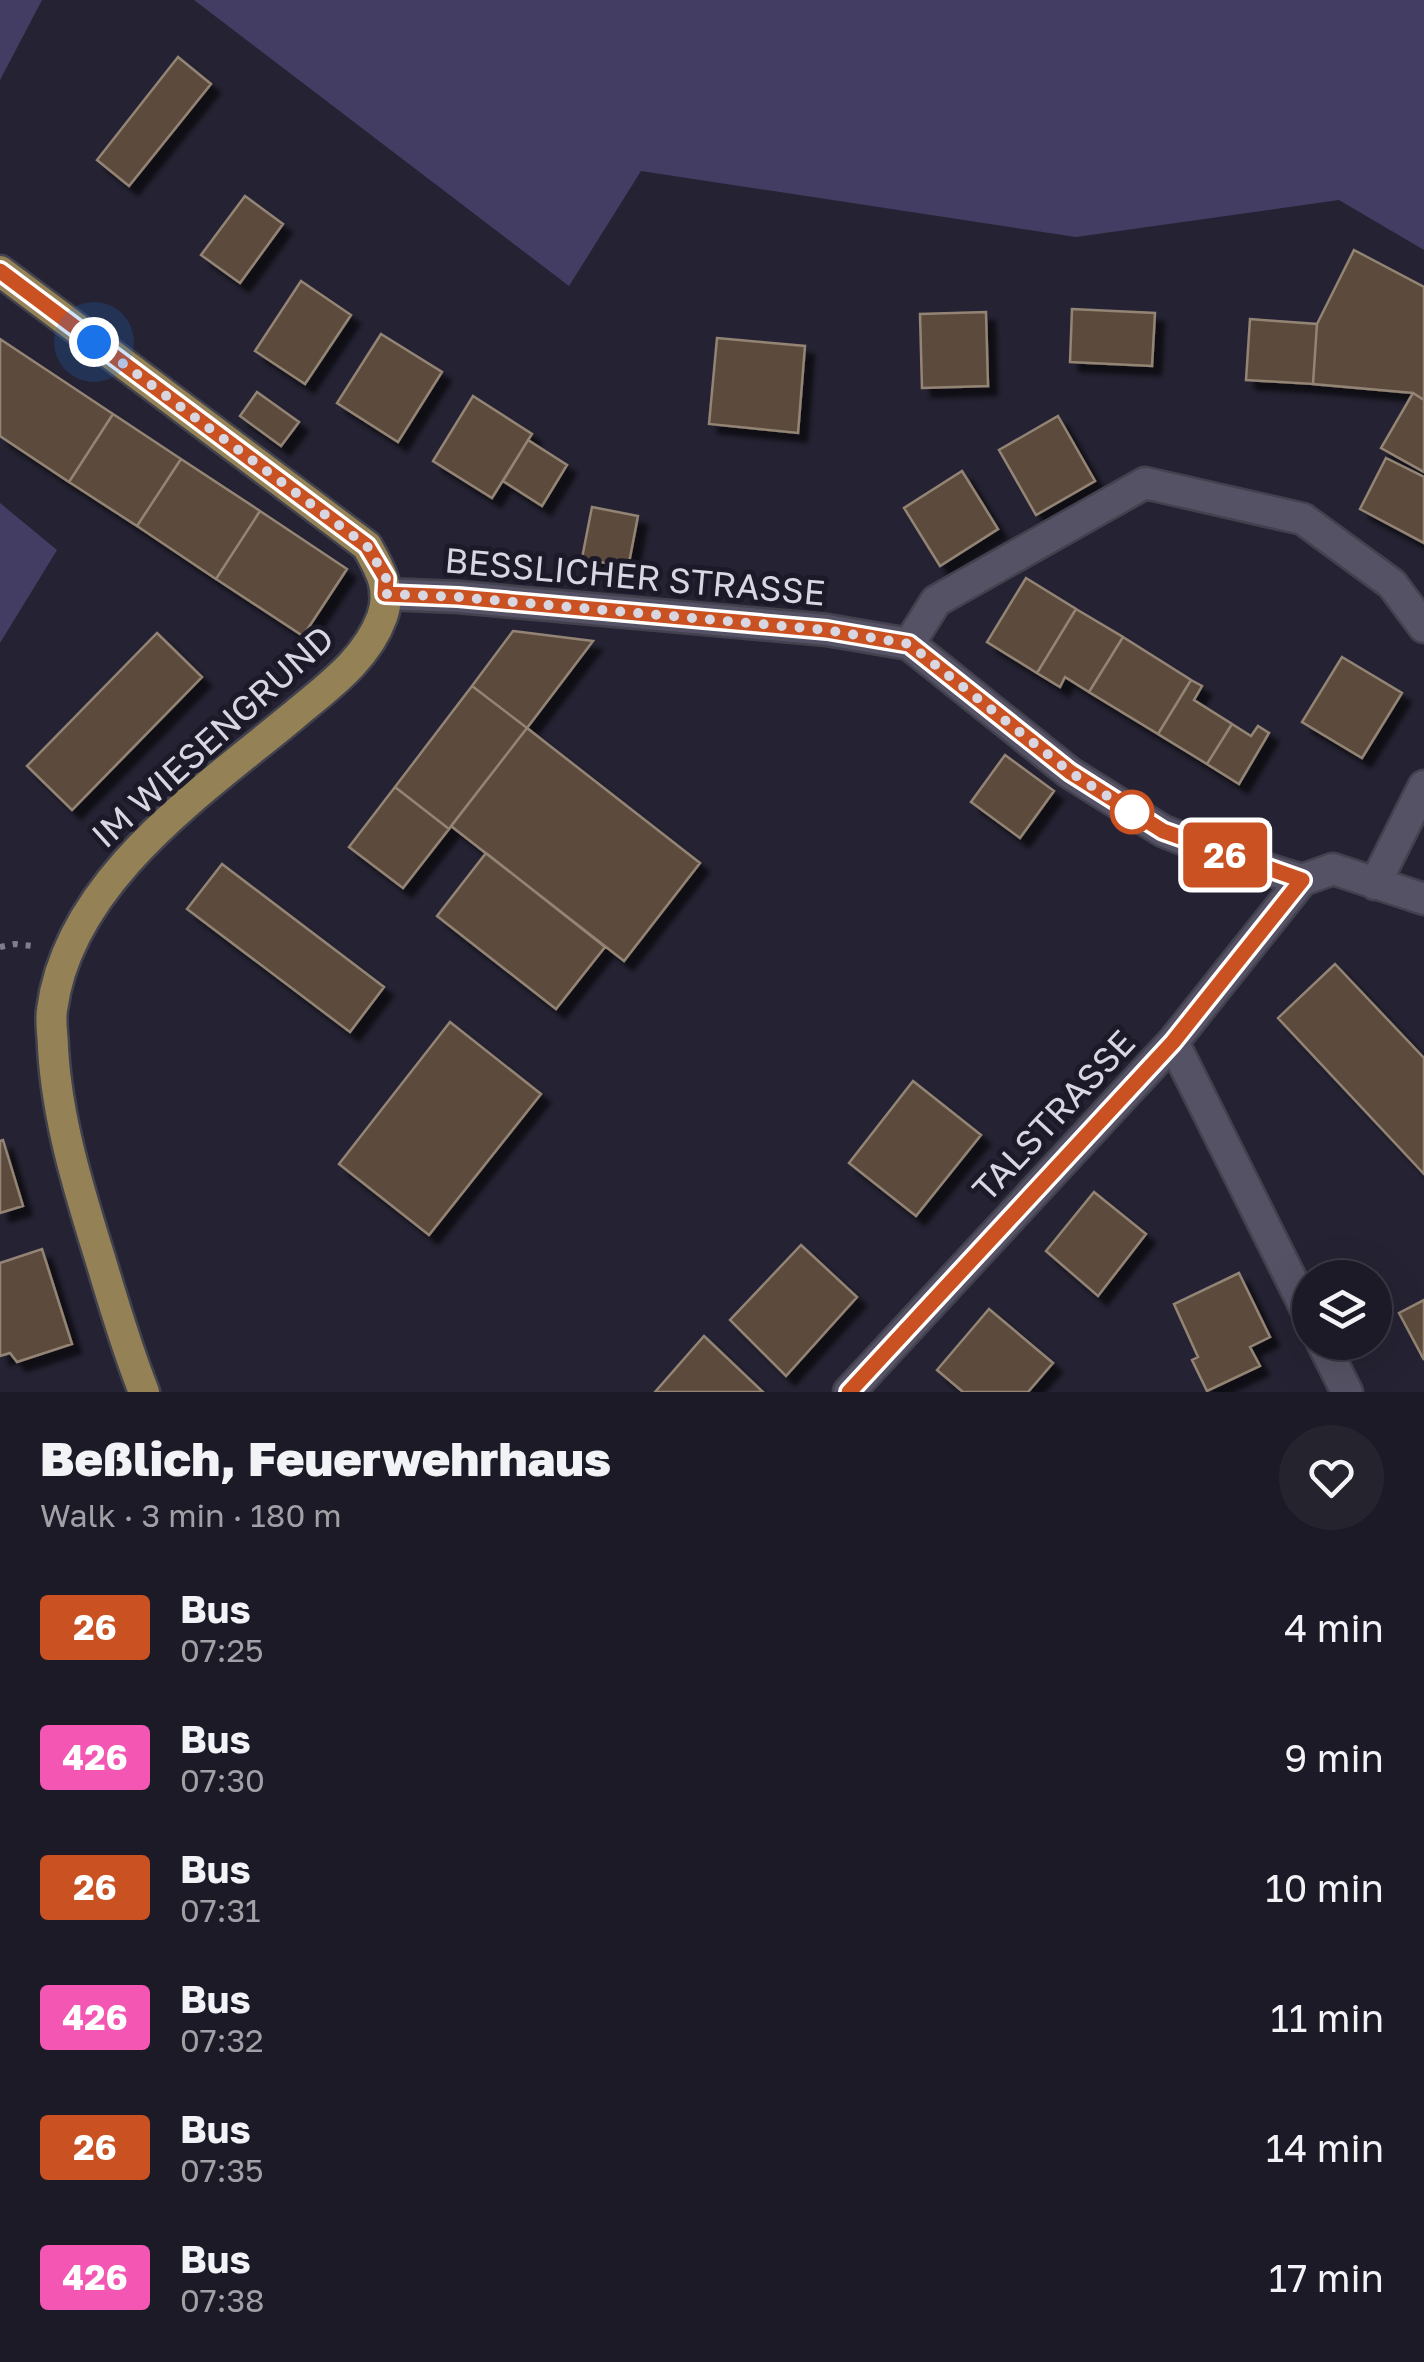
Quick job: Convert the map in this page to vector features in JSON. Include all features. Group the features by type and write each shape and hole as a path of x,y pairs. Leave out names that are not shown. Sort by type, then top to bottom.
{"main road":[{"path":"0,271 367,546 386,578 385,594"},
{"name":"IM WIESENGRUND","path":"144,1392 83,1204 56,1094 51,1010 68,951 103,889 159,828 334,682 365,650 384,614 385,594"}],"street":[{"path":"909,644 936,600 1145,483 1303,519 1392,584 1424,628"},
{"name":"BESSLICHER STRASSE","path":"385,594 827,630 909,644 1070,772 1163,831 1302,880 1333,870 1424,899"},
{"path":"1375,884 1424,786"},
{"name":"TALSTRASSE","path":"849,1392 1173,1042 1302,880"},
{"path":"1173,1042 1292,1282"},
{"path":"1331,1360 1347,1392"}],"shaded area":[{"path":"0,0 42,0 0,80"},
{"path":"194,0 1424,0 1424,250 1339,200 1076,237 641,171 569,286"},
{"path":"0,503 57,550 0,643"}],"building":[{"path":"178,57 211,84 129,186 97,160"},
{"path":"245,196 283,224 240,283 201,255"},
{"path":"1354,250 1424,287 1424,400 1413,393 1313,384 1317,324"},
{"path":"301,281 351,315 305,384 255,351"},
{"path":"1072,309 1155,313 1152,366 1070,362"},
{"path":"986,312 988,386 922,388 920,314"},
{"path":"1250,319 1317,324 1313,384 1246,380"},
{"path":"381,334 442,372 398,442 337,403"},
{"path":"717,338 805,346 798,433 709,424"},
{"path":"0,339 113,414 69,482 0,436"},
{"path":"257,392 299,422 281,446 240,416"},
{"path":"1413,393 1424,400 1424,472 1381,448"},
{"path":"473,396 532,434 492,498 433,461"},
{"path":"113,414 181,459 137,526 69,482"},
{"path":"1058,416 1095,481 1036,515 999,450"},
{"path":"528,440 567,465 542,506 503,481"},
{"path":"1386,458 1424,477 1424,543 1360,509"},
{"path":"181,459 260,511 216,579 137,526"},
{"path":"962,471 998,529 940,566 904,508"},
{"path":"592,507 638,516 628,568 582,558"},
{"path":"260,511 347,569 303,636 216,579"},
{"path":"1026,578 1076,609 1037,673 987,642"},
{"path":"1076,609 1123,637 1089,692 1065,677 1060,687 1037,673"},
{"path":"513,631 593,641 527,728 472,686"},
{"path":"157,633 202,677 72,810 27,766"},
{"path":"1123,637 1191,680 1158,734 1089,692"},
{"path":"1342,657 1402,693 1362,758 1302,722"},
{"path":"1191,680 1202,686 1194,700 1232,724 1207,764 1158,734"},
{"path":"472,686 527,728 449,829 395,787"},
{"path":"1232,724 1251,736 1258,726 1269,733 1239,784 1207,764"},
{"path":"527,728 700,863 624,961 451,826"},
{"path":"1005,755 1054,791 1020,838 971,802"},
{"path":"395,787 449,829 403,888 349,847"},
{"path":"486,853 605,947 556,1009 437,916"},
{"path":"222,864 384,987 350,1032 187,909"},
{"path":"1335,964 1424,1058 1424,1174 1278,1018"},
{"path":"450,1022 541,1094 429,1235 339,1164"},
{"path":"913,1081 981,1135 916,1216 849,1163"},
{"path":"3,1140 23,1206 0,1213 0,1141"},
{"path":"1094,1192 1146,1234 1098,1296 1046,1251"},
{"path":"801,1245 857,1297 786,1376 730,1320"},
{"path":"42,1249 72,1344 17,1362 10,1353 0,1356 0,1263"},
{"path":"1239,1273 1270,1337 1250,1347 1260,1366 1207,1391 1192,1360 1198,1357 1174,1304"},
{"path":"1424,1300 1424,1360 1399,1313"},
{"path":"989,1309 1053,1363 1028,1392 963,1392 937,1370"},
{"path":"704,1336 763,1392 655,1392"}],"bus line":[{"name":"26","path":"0,271 367,546 386,578 385,594 827,630 909,644 1070,772 1163,831 1302,880 1173,1042 849,1392"}],"route":[{"path":"94,342 367,546 386,578 385,594 827,630 909,644 1070,772 1132,812"}]}
